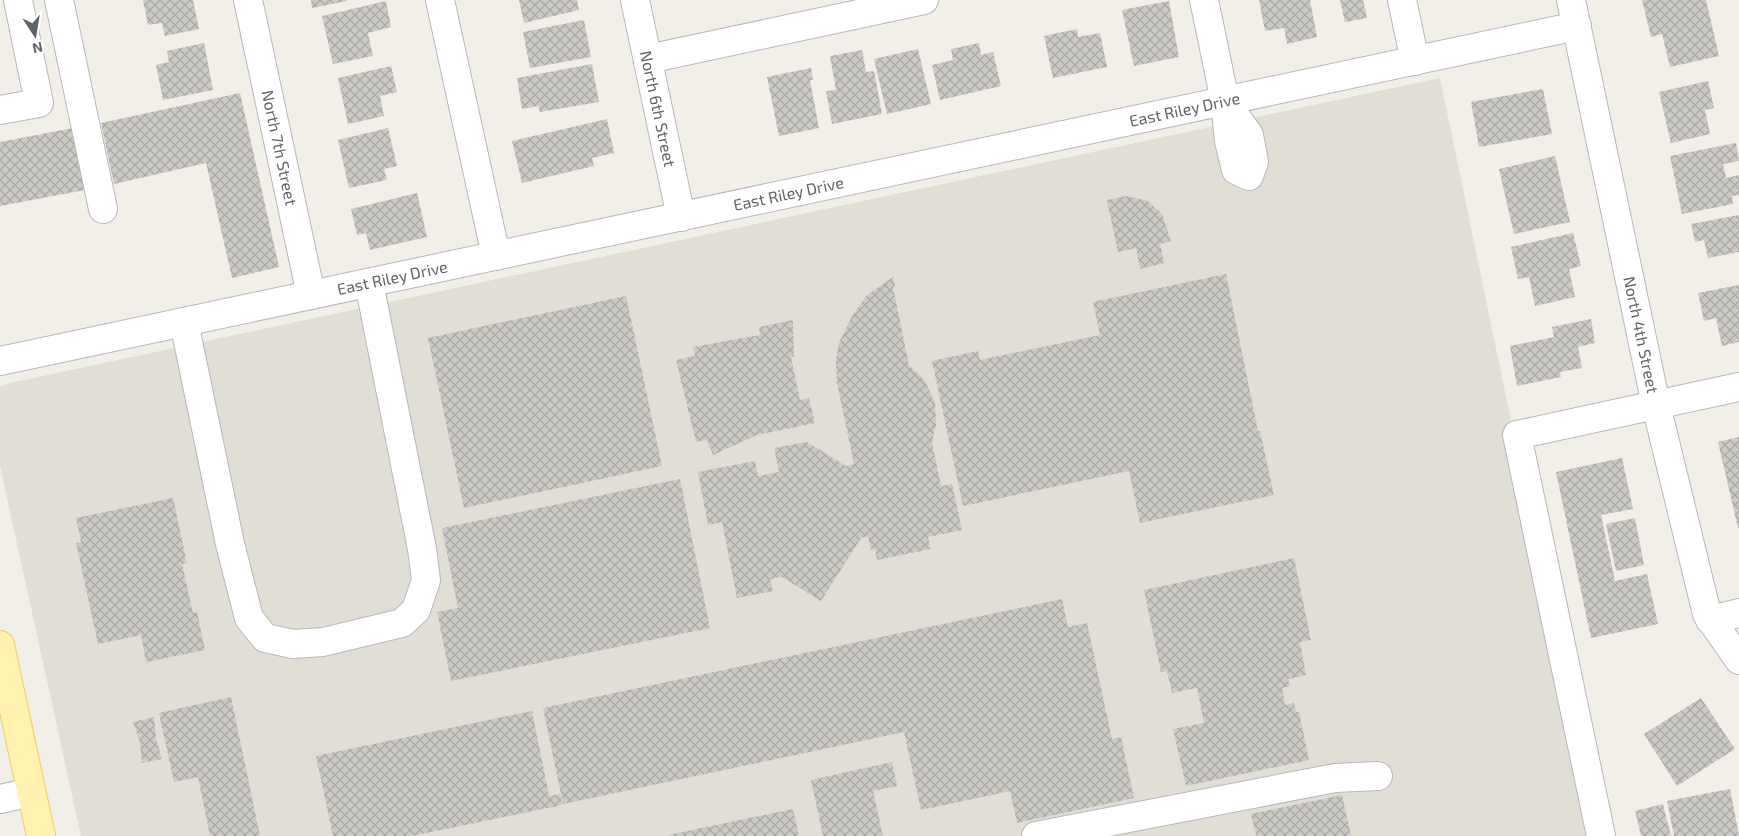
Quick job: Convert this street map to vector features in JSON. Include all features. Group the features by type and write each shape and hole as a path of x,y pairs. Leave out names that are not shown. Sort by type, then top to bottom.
{"main road":[{"path":"0,645 41,836"}],"street":[{"path":"18,0 39,104"},
{"path":"59,0 103,209"},
{"name":"North 7th Street","path":"248,0 311,296"},
{"path":"440,0 496,256"},
{"name":"North 6th Street","path":"635,0 681,217"},
{"path":"648,59 924,0"},
{"path":"1204,0 1225,101"},
{"path":"1402,0 1415,61"},
{"name":"North 4th Street","path":"1571,0 1656,405 1707,614 1739,660"},
{"name":"East Riley Drive","path":"0,361 1576,26"},
{"path":"0,110 80,96"},
{"path":"184,322 226,525 249,618 266,638 293,644 323,642 402,623 416,610 426,580 420,540 369,283"},
{"path":"1601,836 1517,435 1739,387"},
{"path":"1710,620 1739,613"},
{"path":"1036,836 1335,778 1378,776"},
{"path":"0,799 31,792"}],"shaded area":[{"path":"1440,78 1597,836 81,836 0,466 0,387 10,383"}],"building":[{"path":"143,0 193,0 199,29 165,36 162,23 148,25"},
{"path":"311,0 347,0 347,1 312,8"},
{"path":"519,0 577,0 579,10 524,23"},
{"path":"1259,0 1310,0 1317,37 1287,44 1284,28 1265,31"},
{"path":"1340,0 1363,0 1367,18 1345,22"},
{"path":"1642,0 1706,0 1719,56 1670,67 1662,34 1651,37"},
{"path":"386,1 391,27 368,33 373,56 333,64 322,16"},
{"path":"1169,1 1179,57 1134,66 1122,10"},
{"path":"584,20 591,57 530,68 523,32"},
{"path":"1077,29 1078,37 1100,33 1107,67 1053,78 1044,36"},
{"path":"204,43 213,90 163,100 156,65 169,62 167,51"},
{"path":"979,43 981,55 993,52 1001,86 940,100 932,65 953,60 951,49"},
{"path":"918,49 931,104 887,114 874,59"},
{"path":"862,50 866,72 874,71 882,114 832,124 826,91 836,90 830,56"},
{"path":"592,64 599,102 540,112 538,106 522,109 517,78"},
{"path":"391,66 397,92 380,96 384,116 348,124 338,78"},
{"path":"811,68 813,80 810,80 819,128 779,136 767,77"},
{"path":"1708,81 1714,108 1705,110 1710,134 1671,143 1659,92"},
{"path":"1543,89 1552,134 1479,147 1471,102"},
{"path":"240,93 279,267 232,278 206,163 114,184 101,123"},
{"path":"607,119 614,153 592,158 594,166 522,183 512,141"},
{"path":"73,128 85,190 0,206 0,142"},
{"path":"388,128 397,166 384,169 387,180 349,188 338,140"},
{"path":"1736,143 1739,161 1723,164 1726,178 1739,175 1739,195 1732,196 1733,204 1682,214 1670,156"},
{"path":"1555,156 1570,222 1514,234 1499,169"},
{"path":"417,193 427,237 370,250 366,233 357,235 351,209"},
{"path":"1126,196 1148,201 1162,214 1171,241 1160,244 1164,263 1140,269 1136,248 1118,252 1107,200"},
{"path":"1739,215 1739,252 1708,258 1704,240 1695,242 1691,224"},
{"path":"1573,233 1581,266 1569,269 1575,297 1535,306 1529,277 1518,279 1511,247"},
{"path":"1226,274 1258,431 1260,431 1274,495 1140,523 1129,471 963,506 932,361 978,351 980,360 1100,335 1093,302"},
{"path":"893,277 895,286 893,287 909,365 925,381 935,403 936,425 932,442 941,486 952,484 962,530 928,537 931,549 877,560 875,549 871,550 868,536 861,538 821,601 782,577 770,579 773,591 737,598 722,522 708,525 698,472 755,461 758,476 779,472 774,448 807,442 846,466 854,464 837,383 836,360 839,343 852,316 867,295"},
{"path":"1739,285 1739,342 1722,346 1716,318 1704,321 1698,293"},
{"path":"626,296 662,466 464,508 428,338"},
{"path":"1591,319 1595,343 1578,347 1582,368 1560,372 1561,377 1517,386 1510,346 1554,337 1552,327"},
{"path":"793,320 794,357 791,357 800,400 809,398 815,423 757,435 713,455 707,440 696,442 676,360 695,356 693,347 760,335 759,327"},
{"path":"1739,437 1739,528 1738,528 1718,442"},
{"path":"1622,458 1633,509 1601,515 1615,581 1647,574 1658,624 1591,638 1556,472"},
{"path":"680,479 710,628 451,681 437,612 458,608 442,528"},
{"path":"173,498 187,563 182,564 193,613 197,612 205,650 146,662 141,635 98,644 76,543 81,542 76,518"},
{"path":"1635,518 1644,565 1616,571 1606,524"},
{"path":"1294,558 1311,640 1300,642 1306,675 1288,679 1290,686 1282,688 1285,705 1294,703 1296,712 1299,712 1309,760 1186,786 1173,729 1204,723 1197,688 1172,693 1167,671 1161,672 1144,590"},
{"path":"1062,599 1068,627 1087,623 1112,739 1121,737 1134,798 1017,823 1010,791 921,810 904,732 563,804 543,708"},
{"path":"231,697 260,836 210,836 198,777 174,782 159,713"},
{"path":"1701,698 1735,749 1677,786 1644,734"},
{"path":"532,711 549,796 560,794 562,805 412,836 333,836 316,756"},
{"path":"154,717 156,739 162,759 142,763 140,742 133,722"},
{"path":"892,762 897,786 873,791 883,836 823,836 811,780"},
{"path":"1730,789 1739,836 1674,836 1667,801"},
{"path":"1342,795 1351,836 1256,836 1251,814"},
{"path":"1663,804 1671,836 1641,836 1635,811"},
{"path":"793,809 799,836 669,836 669,835"}]}
